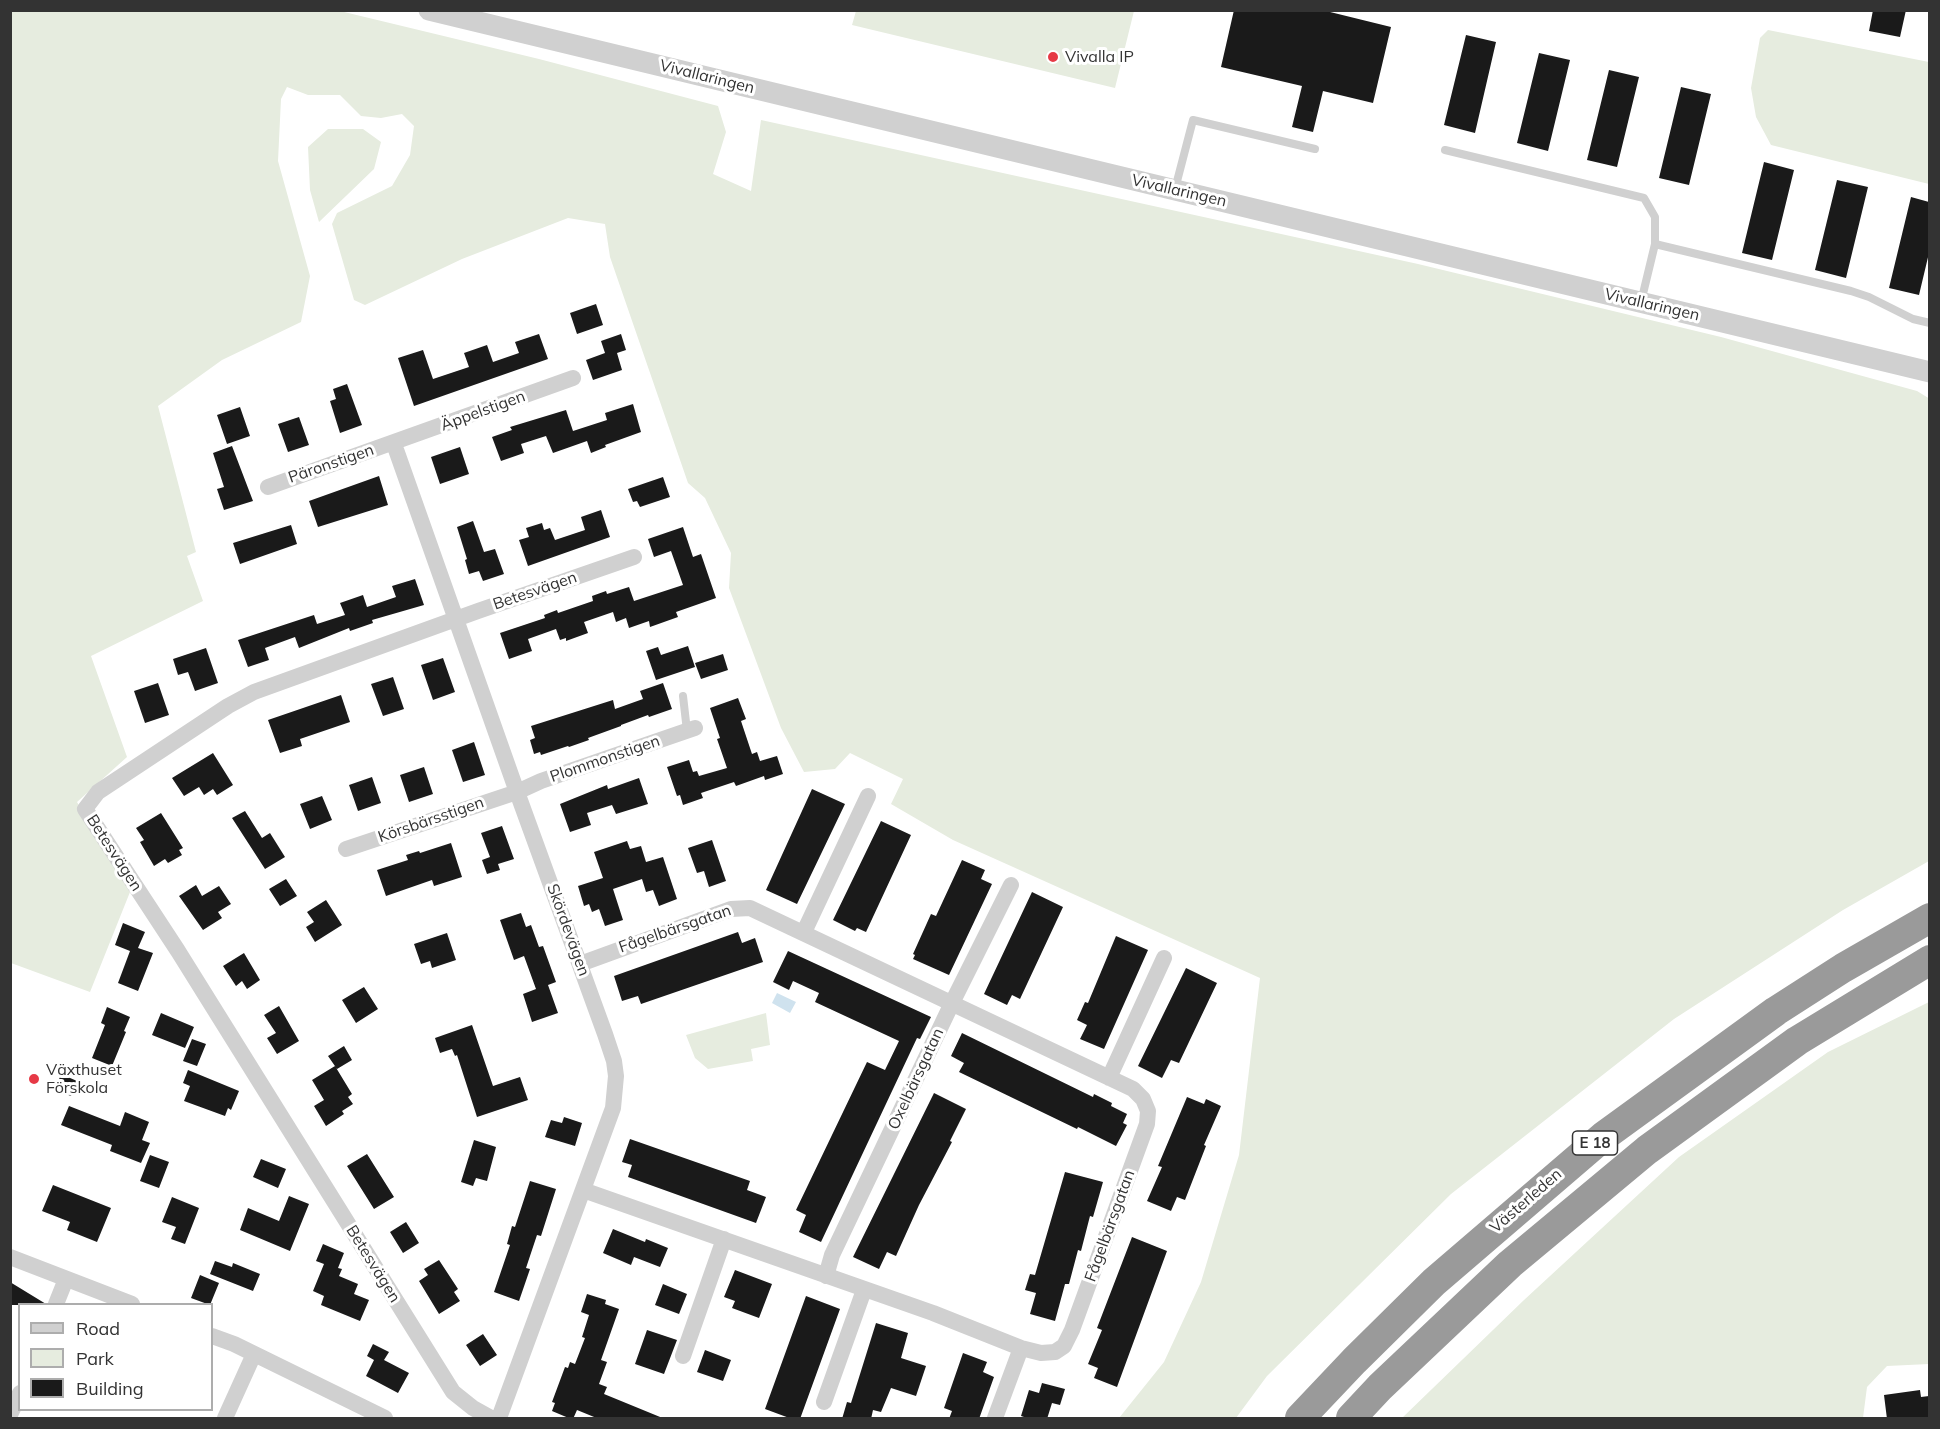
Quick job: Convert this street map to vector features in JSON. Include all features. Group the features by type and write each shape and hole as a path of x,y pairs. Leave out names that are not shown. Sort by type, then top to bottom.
{"highway":[{"name":"Västerleden","path":"1300,1419 1354,1360 1434,1282 1604,1136 1776,1011 1843,968 1929,918"},
{"name":"E 18","path":"1351,1419 1380,1388 1510,1264 1647,1150 1797,1041 1929,960"}],"street":[{"name":"Vivallaringen","path":"439,12 1929,372"},
{"name":"Äppelstigen","path":"394,444 573,378"},
{"name":"Päronstigen","path":"268,487 394,444"},
{"name":"Skördevägen","path":"394,444 608,1043 616,1076 613,1108 499,1419"},
{"name":"Betesvägen","path":"491,1419 453,1392 178,951 85,809 98,792 228,706 254,692 634,557"},
{"name":"Plommonstigen","path":"517,792 541,781 691,729"},
{"name":"Körsbärsstigen","path":"346,849 517,792"},
{"path":"804,932 868,796"},
{"name":"Oxelbärsgatan","path":"826,1275 832,1255 1011,885"},
{"name":"Fågelbärsgatan","path":"580,964 731,909 750,908 1133,1089 1143,1099 1148,1111 1147,1124 1072,1330 1064,1346 1055,1352 1041,1353 1021,1348 933,1313 583,1190"},
{"path":"1109,1078 1164,958"},
{"path":"683,1356 724,1239"},
{"path":"10,1257 127,1303"},
{"path":"57,1303 66,1279"},
{"path":"824,1402 864,1290"},
{"path":"213,1336 254,1354 385,1419"},
{"path":"995,1419 1021,1348"},
{"path":"225,1419 254,1354"},
{"path":"10,1414 18,1397"}],"lane":[{"path":"1175,189 1193,120 1315,149"},
{"path":"1445,150 1644,198 1655,217 1655,244 1641,302"},
{"path":"1655,244 1851,291 1869,297 1913,319 1929,323"},
{"path":"683,696 691,729"}],"green space":[{"name":"Vivalla IP","path":"856,10 1134,11 1115,88 852,25"},
{"path":"10,11 340,11 539,59 718,106 726,132 713,174 751,191 761,120 1418,264 1721,337 1917,391 1930,399 1929,861 1843,910 1674,1019 1451,1194 1267,1376 1236,1418 1119,1418 1164,1362 1201,1282 1239,1155 1260,978 953,840 891,804 903,779 850,753 835,769 804,772 781,728 729,588 731,553 705,498 688,483 610,257 605,224 568,218 462,259 365,305 354,300 332,224 337,213 392,186 410,155 414,126 402,114 381,118 361,116 340,95 308,95 287,87 281,99 278,161 310,276 301,322 222,360 158,406 196,552 187,556 203,601 91,656 127,757 77,802 130,892 90,992 11,963"},
{"path":"1768,30 1929,62 1929,184 1771,145 1756,117 1751,88 1760,38"},
{"path":"328,129 363,129 381,142 374,169 319,222 310,190 308,147"},
{"path":"1929,1002 1929,1364 1887,1366 1867,1387 1863,1418 1402,1418 1524,1300 1679,1157 1828,1052"},
{"path":"766,1013 770,1045 751,1049 753,1061 708,1069 695,1058 686,1035"}],"water":[{"path":"777,993 796,1002 790,1013 772,1003"}],"building":[{"path":"1234,10 1322,10 1391,27 1373,103 1323,91 1313,132 1292,127 1302,86 1221,67"},
{"path":"1873,10 1906,10 1900,37 1869,31"},
{"path":"1466,35 1496,42 1475,133 1444,125"},
{"path":"1539,53 1570,60 1548,151 1517,143"},
{"path":"1609,70 1639,77 1617,167 1587,160"},
{"path":"1681,87 1711,94 1689,185 1659,178"},
{"path":"1764,162 1794,170 1772,260 1742,253"},
{"path":"1837,180 1868,187 1846,278 1815,270"},
{"path":"1911,197 1929,202 1929,253 1919,295 1889,288"},
{"path":"596,304 603,325 577,334 570,313"},
{"path":"539,334 548,359 414,406 398,358 423,350 433,379 469,367 464,353 487,345 493,362 519,353 515,342"},
{"path":"621,334 626,350 617,353 622,370 593,380 586,360 605,353 601,341"},
{"path":"347,384 362,425 340,433 330,401 336,399 333,389"},
{"path":"633,404 641,432 605,445 606,447 591,453 587,441 553,453 546,436 521,444 524,453 501,461 492,437 512,430 510,427 566,410 573,431 607,420 605,413"},
{"path":"240,407 250,436 227,444 217,415"},
{"path":"299,417 309,445 288,452 278,424"},
{"path":"232,446 253,501 224,510 217,489 224,487 213,453"},
{"path":"460,447 469,474 440,484 431,457"},
{"path":"379,476 388,505 318,527 309,501"},
{"path":"663,477 670,497 640,507 637,501 633,502 628,489"},
{"path":"601,510 610,537 528,566 519,540 529,537 526,528 542,523 544,530 550,528 555,540 585,530 581,517"},
{"path":"473,521 484,552 495,549 504,574 483,581 479,571 469,574 457,527"},
{"path":"291,525 297,544 240,564 233,543"},
{"path":"683,527 693,557 701,554 716,598 676,612 678,617 650,627 649,621 629,628 626,618 616,622 613,612 584,622 588,633 566,641 566,638 560,640 556,629 528,639 532,651 509,659 500,633 545,618 544,615 557,610 558,613 593,601 592,596 606,591 607,594 629,587 634,601 683,585 671,551 654,557 648,539"},
{"path":"415,579 424,605 372,620 373,623 350,631 349,628 299,648 295,637 265,648 269,660 248,667 238,640 314,615 317,624 345,615 340,603 363,595 367,607 396,597 392,586"},
{"path":"688,646 695,667 656,680 646,651 658,647 661,655"},
{"path":"206,648 218,683 195,691 188,672 178,675 173,659"},
{"path":"723,654 728,670 701,679 695,663"},
{"path":"443,658 455,692 433,700 421,665"},
{"path":"393,677 404,709 383,716 371,684"},
{"path":"158,683 169,715 145,723 134,691"},
{"path":"663,683 672,709 649,717 648,715 569,747 541,755 540,752 534,754 530,740 535,738 531,726 613,700 615,709 643,699 640,691"},
{"path":"341,695 350,722 300,739 302,746 280,753 268,720"},
{"path":"738,698 746,719 741,721 752,754 757,752 760,761 777,756 783,774 765,780 764,776 736,786 734,782 701,793 703,798 683,805 680,795 677,796 667,767 689,760 693,772 697,771 699,776 727,768 710,708"},
{"path":"474,742 485,775 463,782 452,750"},
{"path":"213,753 233,785 217,795 213,789 204,795 199,787 184,796 172,778"},
{"path":"424,767 433,794 409,802 400,775"},
{"path":"372,777 381,803 358,811 349,785"},
{"path":"639,778 648,804 616,814 612,805 587,813 591,825 570,832 560,804 607,785 608,789"},
{"path":"812,789 845,804 797,904 766,890"},
{"path":"322,796 332,820 310,829 300,804"},
{"path":"245,811 262,838 270,833 285,857 265,869 232,818"},
{"path":"161,813 183,848 179,850 182,855 168,863 165,859 154,866 140,842 144,840 136,828"},
{"path":"881,821 911,835 866,932 857,928 855,931 833,920"},
{"path":"502,826 514,859 498,864 500,870 487,874 482,860 490,857 481,833"},
{"path":"712,840 726,881 709,887 704,871 697,873 688,848"},
{"path":"627,841 630,849 641,846 646,862 663,857 677,899 659,906 653,890 646,892 642,879 613,889 623,920 605,926 599,909 592,912 589,904 584,906 578,886 603,878 594,852"},
{"path":"451,843 462,877 434,886 432,880 386,896 377,870 408,860 406,855"},
{"path":"962,860 985,870 981,879 992,884 949,975 913,959 915,955 913,954 931,914 936,916"},
{"path":"286,879 297,896 280,906 269,889"},
{"path":"196,885 202,896 219,886 231,904 218,912 222,918 203,930 179,896"},
{"path":"1032,892 1063,907 1020,999 1012,995 1007,1005 984,994"},
{"path":"326,900 342,925 315,942 306,927 314,922 307,912"},
{"path":"521,913 526,927 531,925 539,947 543,946 556,982 548,985 558,1013 532,1022 523,994 536,989 524,956 514,960 500,920"},
{"path":"123,923 145,932 138,948 153,953 138,991 118,983 130,951 115,945"},
{"path":"738,932 742,943 755,938 763,962 641,1004 638,996 622,1001 614,976"},
{"path":"447,933 456,960 432,968 430,961 421,964 414,944"},
{"path":"1116,936 1148,950 1104,1049 1080,1039 1087,1025 1077,1020 1085,1002 1088,1003"},
{"path":"788,951 931,1017 920,1039 917,1038 821,1242 799,1232 806,1215 796,1210 867,1062 885,1070 899,1041 815,1002 819,993 793,981 789,990 773,982"},
{"path":"244,953 260,980 247,989 242,981 236,986 223,966"},
{"path":"1186,968 1217,983 1179,1063 1171,1060 1162,1078 1138,1066"},
{"path":"364,987 378,1009 356,1023 342,1000"},
{"path":"279,1006 299,1041 277,1054 267,1038 276,1033 264,1015"},
{"path":"107,1007 130,1017 112,1066 92,1058 105,1025 101,1023"},
{"path":"161,1013 194,1027 185,1048 152,1035"},
{"path":"472,1025 493,1086 520,1077 528,1100 477,1117 457,1055 455,1056 452,1049 440,1053 435,1038"},
{"path":"962,1033 1093,1097 1094,1094 1127,1114 1123,1123 1127,1125 1116,1146 959,1072 964,1063 951,1056"},
{"path":"192,1039 206,1044 197,1066 183,1061"},
{"path":"344,1046 352,1060 337,1069 328,1056"},
{"path":"335,1066 352,1094 348,1097 353,1104 342,1111 344,1114 326,1126 314,1106 324,1100 312,1080"},
{"path":"188,1070 239,1091 231,1110 228,1108 225,1116 184,1101 190,1086 183,1083"},
{"path":"61,1074 77,1081 71,1096 55,1090"},
{"path":"934,1093 966,1109 896,1256 887,1252 879,1269 853,1257"},
{"path":"1187,1097 1204,1104 1206,1099 1221,1106 1204,1145 1206,1146 1185,1200 1177,1197 1171,1211 1147,1201 1162,1167 1158,1166"},
{"path":"69,1106 120,1126 125,1112 149,1122 142,1140 150,1143 141,1163 110,1151 112,1145 61,1125"},
{"path":"564,1117 582,1123 575,1146 545,1137 551,1120 562,1123"},
{"path":"630,1139 750,1181 747,1190 766,1197 756,1223 628,1177 632,1165 622,1162"},
{"path":"474,1140 496,1147 487,1181 476,1178 473,1186 461,1182"},
{"path":"367,1154 394,1197 374,1209 347,1166"},
{"path":"150,1155 169,1162 159,1188 140,1181"},
{"path":"261,1159 286,1169 278,1188 253,1177"},
{"path":"1065,1172 1103,1182 1093,1217 1090,1216 1081,1251 1078,1250 1069,1284 1065,1284 1055,1321 1030,1314 1036,1293 1025,1290 1030,1274 1035,1275"},
{"path":"530,1181 556,1189 541,1236 537,1235 526,1268 530,1269 519,1301 494,1292 510,1245 507,1244 512,1226 515,1227"},
{"path":"53,1185 111,1208 97,1242 67,1230 70,1222 42,1211"},
{"path":"289,1196 309,1204 290,1251 240,1230 248,1208 279,1221"},
{"path":"172,1197 199,1208 185,1244 171,1239 176,1227 162,1222"},
{"path":"406,1222 419,1243 403,1253 390,1232"},
{"path":"613,1229 645,1242 646,1239 668,1248 660,1267 634,1257 631,1265 603,1253"},
{"path":"1132,1237 1167,1251 1117,1387 1094,1378 1098,1368 1088,1364 1102,1330 1097,1328"},
{"path":"323,1244 344,1253 338,1268 342,1269 339,1276 358,1284 354,1294 369,1300 360,1321 321,1305 324,1296 313,1291 324,1264 316,1261"},
{"path":"439,1260 458,1289 454,1292 460,1301 439,1314 419,1281 428,1275 424,1269"},
{"path":"215,1261 232,1267 233,1263 260,1274 253,1291 210,1274"},
{"path":"735,1270 772,1284 759,1318 732,1308 735,1301 724,1297"},
{"path":"200,1275 219,1283 211,1303 191,1298"},
{"path":"10,1282 44,1303 18,1303 18,1305 10,1305"},
{"path":"663,1284 687,1294 679,1314 655,1305"},
{"path":"587,1294 606,1300 605,1304 619,1309 601,1360 607,1362 599,1384 607,1387 604,1394 665,1419 599,1419 577,1410 571,1419 552,1411 555,1403 552,1402 565,1367 568,1368 570,1362 575,1364 585,1338 582,1337 589,1315 581,1312"},
{"path":"806,1296 840,1309 800,1419 792,1419 765,1409"},
{"path":"876,1323 908,1333 901,1358 926,1366 916,1396 891,1388 881,1412 873,1410 871,1419 842,1419 847,1402 851,1403"},
{"path":"647,1330 677,1340 664,1374 635,1364"},
{"path":"483,1334 497,1355 480,1366 466,1345"},
{"path":"373,1344 389,1352 384,1360 409,1373 398,1393 366,1376 374,1360 367,1356"},
{"path":"705,1350 731,1360 723,1381 697,1372"},
{"path":"963,1353 987,1362 983,1372 994,1377 979,1419 949,1419 952,1411 944,1408"},
{"path":"1042,1383 1065,1389 1060,1405 1052,1403 1047,1419 1030,1419 1021,1416 1029,1390 1039,1393"},
{"path":"1920,1390 1921,1397 1929,1396 1929,1419 1887,1419 1884,1395"}],"place":[{"name":"Vivalla IP","path":"1053,57"},
{"name":"Växthuset Förskola","path":"34,1079"}]}
